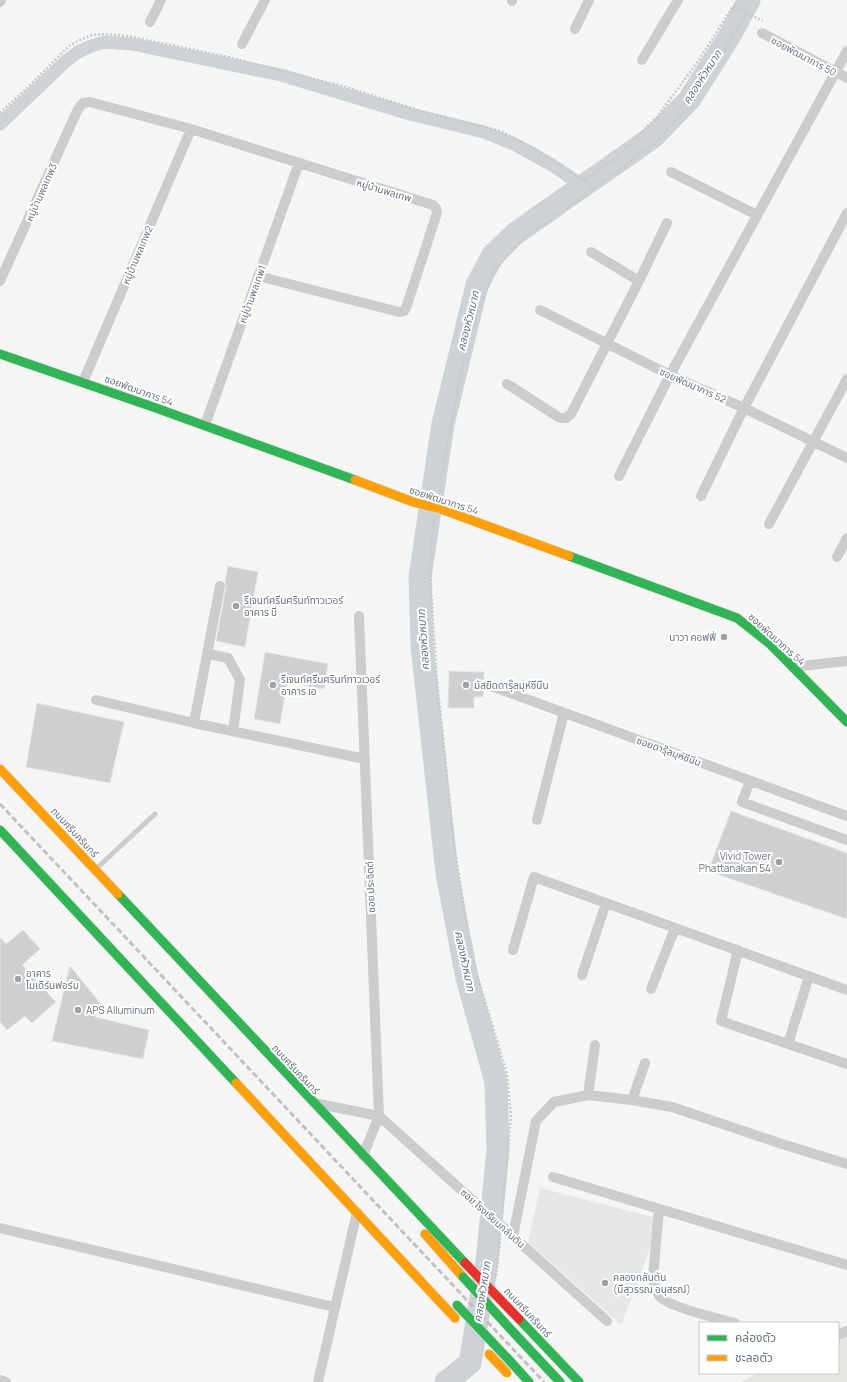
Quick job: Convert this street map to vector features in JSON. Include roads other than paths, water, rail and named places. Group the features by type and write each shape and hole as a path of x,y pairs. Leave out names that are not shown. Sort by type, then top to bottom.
{"main road":[{"name":"ซอยพัฒนาการ 54","path":"0,354 205,425 413,502 438,509 737,618 770,644 847,722"},
{"name":"ถนนศรีนครินทร์","path":"0,769 363,1156 579,1382"},
{"path":"0,830 457,1320"},
{"path":"399,1192 422,1230 441,1253 560,1382"},
{"path":"366,1223 391,1238 402,1248"},
{"path":"455,1302 529,1382"},
{"path":"481,1345 515,1382"}],"street":[{"path":"150,22 161,0"},
{"path":"242,44 265,0"},
{"path":"575,29 589,0"},
{"path":"642,60 678,0"},
{"name":"ซอยพัฒนาการ 50","path":"762,34 847,78"},
{"path":"619,476 670,376 847,51"},
{"name":"หมู่บ้านพลเทพ","path":"83,103 90,102 191,129 434,205 436,208 437,213 404,311 398,312 258,276"},
{"name":"หมู่บ้านพลเทพ3","path":"0,281 78,109 83,103"},
{"name":"หมู่บ้านพลเทพ2","path":"83,382 191,129"},
{"name":"หมู่บ้านพลเทพ1","path":"205,425 299,163"},
{"path":"671,172 757,216"},
{"path":"701,496 744,408 847,213"},
{"path":"507,384 560,418 566,418 571,414 667,223"},
{"path":"591,252 639,281"},
{"name":"ซอยพัฒนาการ 52","path":"540,310 670,376 744,408 847,458"},
{"path":"768,524 847,379"},
{"path":"837,557 847,538"},
{"path":"194,723 220,586"},
{"name":"ซอย ประจิตต์","path":"359,616 380,1116 363,1156"},
{"path":"208,654 228,658 240,680 233,731"},
{"path":"792,667 847,661"},
{"name":"ซอยดารุ๊ลมุห์ซีนีน","path":"491,686 847,816"},
{"path":"96,700 194,723 365,759"},
{"path":"537,820 564,713"},
{"path":"750,781 742,802 847,840"},
{"path":"513,950 534,877 847,990"},
{"path":"582,975 606,903"},
{"path":"651,989 675,928"},
{"path":"738,950 720,1021 847,1064"},
{"path":"788,1044 809,976"},
{"path":"588,1095 595,1045"},
{"path":"632,1100 644,1063"},
{"path":"513,1236 536,1121 554,1102 588,1095 632,1100 672,1107 847,1164"},
{"path":"312,1102 380,1116"},
{"name":"ซอย โรงเรียนกลันตัน","path":"380,1116 607,1321"},
{"path":"553,1177 847,1265"},
{"path":"659,1209 653,1277 654,1285 659,1296 669,1304 732,1322"},
{"path":"318,1382 357,1212"},
{"path":"0,1228 334,1307"},
{"path":"0,1380 6,1382"}],"lane":[{"path":"95,870 155,814"}],"waterway":[{"name":"คลองหัวหมาก","path":"446,1382 470,1363 487,1262 498,1150 496,1082 467,978 447,873 422,646 420,577 443,424 477,285 493,255 516,233 653,137 689,100 729,37 749,0"},
{"path":"0,124 66,61 78,52 105,42 132,44 281,75 410,114 484,132 516,145 552,165 583,186"}],"railway":[{"path":"0,804 544,1382"}],"place":[{"name":"รีเจนท์ศรีนศรินท์ทาวเวอร์ อาคาร บี","path":"236,606"},
{"name":"นาวา คอฟฟี่","path":"724,637"},
{"name":"รีเจนท์ศรีนศรินท์ทาวเวอร์ อาคาร เอ","path":"273,685"},
{"name":"มัสยิดดารุ๊ลมุห์ซีนีน","path":"466,685"},
{"name":"Vivid Tower Phattanakan 54","path":"779,862"},
{"name":"อาคาร โมเดิร์นฟอร์ม","path":"18,979"},
{"name":"APS Alluminum","path":"78,1010"},
{"name":"คลองกลันตัน (มีสุวรรณ อนุสรณ์)","path":"605,1283"}]}
